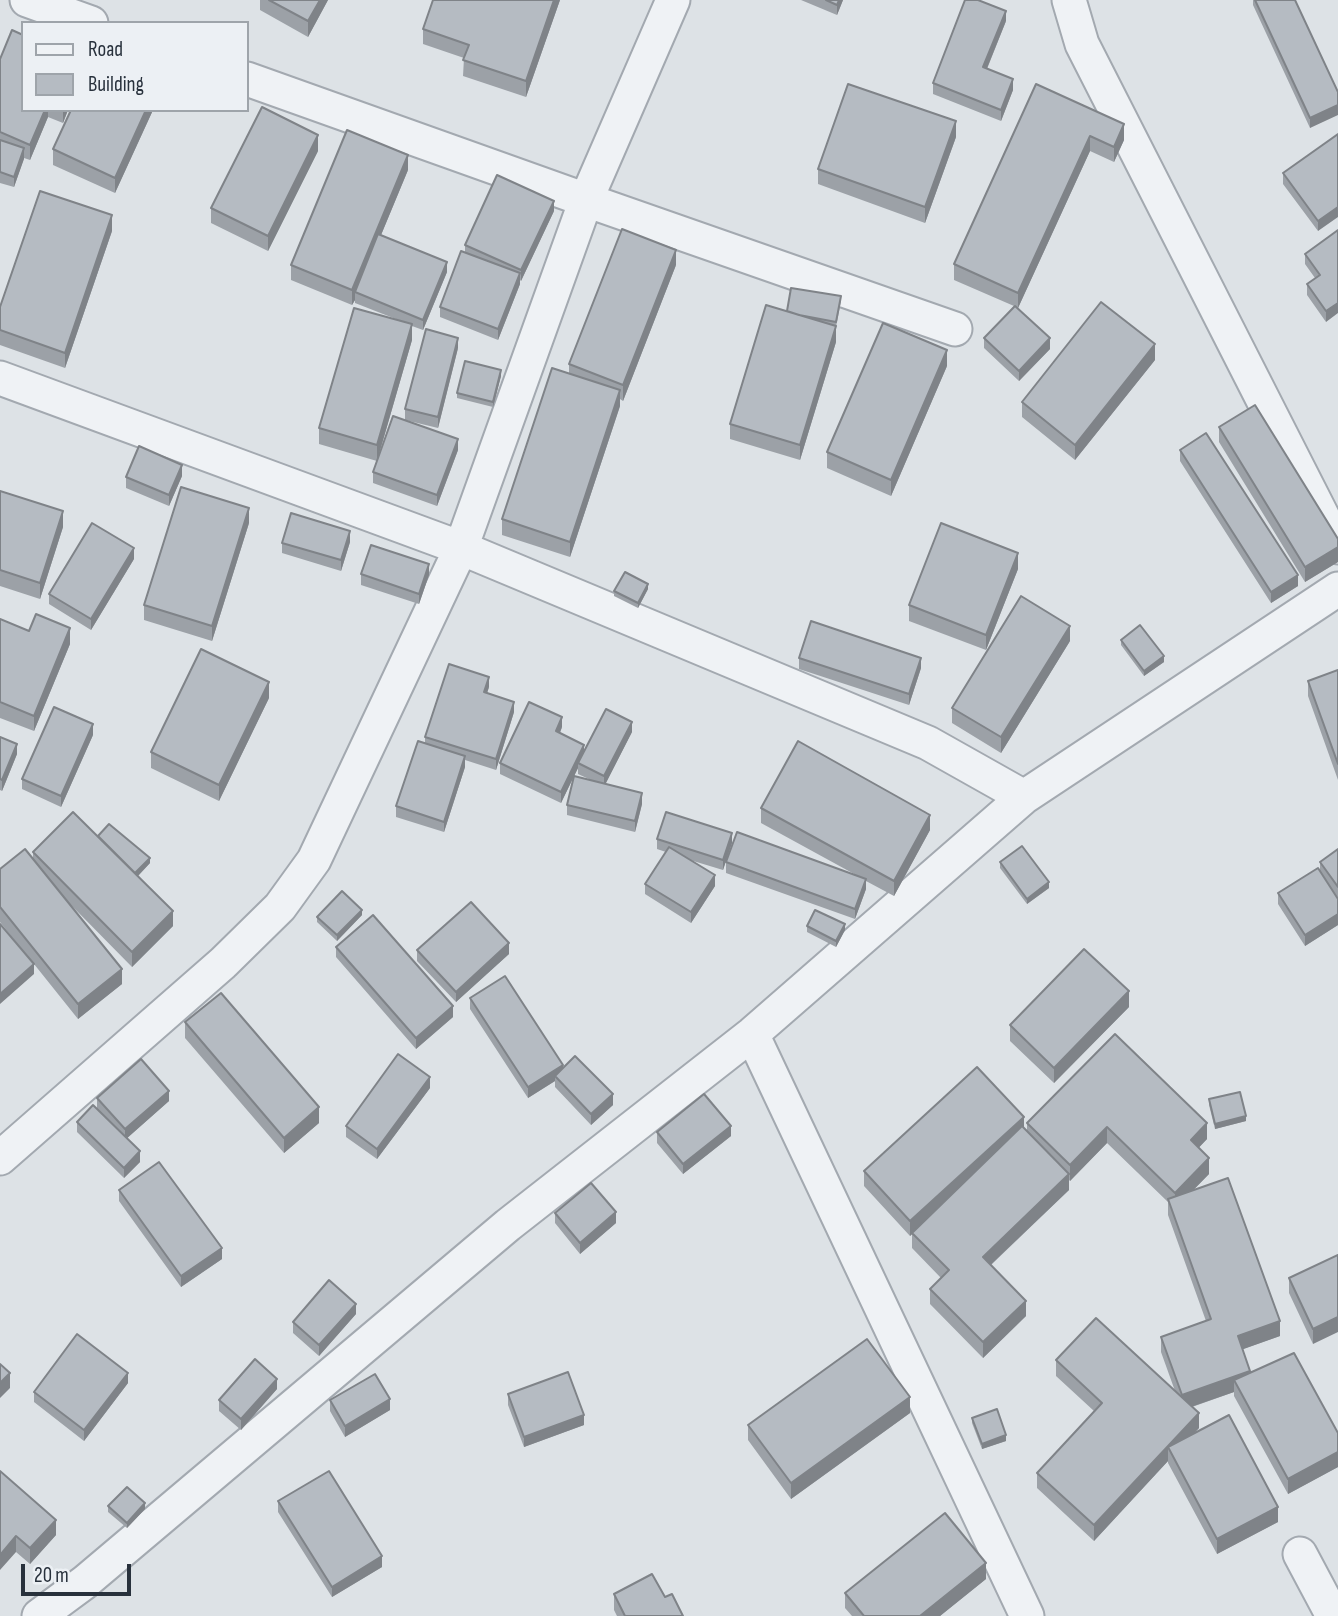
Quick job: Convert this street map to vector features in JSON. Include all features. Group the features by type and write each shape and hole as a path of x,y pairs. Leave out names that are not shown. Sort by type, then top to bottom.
{"street":[{"path":"27,0 85,21"},
{"path":"0,1158 223,963 280,908 314,860 461,548 586,200 673,0"},
{"path":"1069,0 1082,44 1338,547"},
{"path":"248,79 955,330"},
{"path":"0,377 461,548 928,743 1024,797"},
{"path":"39,1616 85,1582 508,1225 752,1034 1024,797 1338,589"},
{"path":"752,1034 1027,1616"},
{"path":"1300,1554 1333,1616"}],"building":[{"path":"269,0 320,0 308,21"},
{"path":"433,0 554,0 526,81 463,60 469,45 423,29"},
{"path":"826,0 839,0 837,5"},
{"path":"965,0 978,0 1006,11 983,67 1013,79 1001,110 933,83"},
{"path":"1255,0 1295,0 1338,92 1338,105 1310,118"},
{"path":"12,30 21,34 21,112 44,112 30,145 0,132 0,59"},
{"path":"848,84 956,121 925,207 818,169"},
{"path":"1036,84 1124,124 1114,147 1090,136 1018,293 954,264"},
{"path":"262,107 318,135 268,236 211,208"},
{"path":"70,112 145,112 115,178 53,149"},
{"path":"347,130 408,155 352,290 291,265"},
{"path":"1338,134 1338,207 1318,221 1283,173"},
{"path":"0,140 24,148 14,177 0,172"},
{"path":"497,175 554,201 521,270 465,245"},
{"path":"40,191 112,215 65,353 0,330 0,307"},
{"path":"622,229 676,250 623,385 569,364"},
{"path":"1338,230 1338,303 1326,311 1307,284 1320,275 1305,254"},
{"path":"378,234 447,262 423,320 355,292"},
{"path":"461,251 520,273 498,329 440,307"},
{"path":"791,288 841,296 836,322 787,311"},
{"path":"1101,302 1155,344 1075,445 1022,402"},
{"path":"766,305 836,326 800,445 730,424"},
{"path":"1015,306 1050,338 1019,371 984,338"},
{"path":"354,308 412,324 377,445 319,428"},
{"path":"883,323 947,350 891,480 827,452"},
{"path":"426,329 458,338 438,417 405,409"},
{"path":"465,361 501,370 493,402 457,393"},
{"path":"552,368 620,390 570,542 502,519"},
{"path":"1255,405 1338,539 1338,547 1305,567 1219,427"},
{"path":"393,416 458,439 437,495 373,472"},
{"path":"1206,433 1298,575 1271,592 1180,450"},
{"path":"139,446 182,465 169,495 126,477"},
{"path":"181,487 249,508 212,626 144,605"},
{"path":"0,491 63,511 40,583 0,570"},
{"path":"291,513 350,531 341,560 282,543"},
{"path":"92,523 134,548 91,619 49,594"},
{"path":"941,523 1018,553 986,635 909,605"},
{"path":"371,545 429,564 419,594 361,574"},
{"path":"625,572 648,584 638,603 614,591"},
{"path":"1021,596 1070,626 1001,737 952,708"},
{"path":"36,614 70,628 34,716 0,702 0,619 29,631"},
{"path":"811,621 921,658 909,694 799,658"},
{"path":"1140,625 1164,656 1144,671 1121,640"},
{"path":"201,649 269,682 219,785 151,752"},
{"path":"449,664 489,677 484,692 514,702 496,759 425,737"},
{"path":"1338,670 1338,764 1308,681"},
{"path":"529,702 562,717 556,731 584,745 561,792 500,763"},
{"path":"54,707 93,724 61,796 22,779"},
{"path":"606,709 632,722 604,776 578,763"},
{"path":"0,737 17,744 2,780 0,779"},
{"path":"418,741 465,756 444,822 396,806"},
{"path":"798,741 930,815 894,881 761,808"},
{"path":"574,776 642,793 635,821 567,805"},
{"path":"73,812 173,911 132,952 33,852"},
{"path":"666,812 732,833 723,860 657,839"},
{"path":"109,824 150,858 135,873 98,836"},
{"path":"737,832 866,879 855,909 726,862"},
{"path":"1022,846 1049,882 1027,899 1000,862"},
{"path":"669,847 715,875 691,912 645,884"},
{"path":"25,849 122,969 78,1004 0,907 0,869"},
{"path":"1338,849 1338,887 1320,862"},
{"path":"1318,868 1338,899 1338,914 1305,935 1278,893"},
{"path":"342,891 362,910 337,935 317,917"},
{"path":"471,902 509,943 456,992 417,950"},
{"path":"815,910 845,924 836,941 807,926"},
{"path":"373,915 453,1006 416,1038 336,947"},
{"path":"0,924 34,964 0,994"},
{"path":"1084,949 1129,991 1054,1068 1010,1025"},
{"path":"505,976 563,1065 528,1087 470,998"},
{"path":"221,993 319,1107 284,1138 185,1022"},
{"path":"1115,1034 1207,1123 1191,1140 1209,1158 1175,1193 1107,1127 1070,1165 1027,1123"},
{"path":"398,1054 430,1077 377,1149 346,1126"},
{"path":"575,1056 613,1094 591,1114 555,1076"},
{"path":"141,1059 169,1091 125,1129 97,1098"},
{"path":"977,1067 1024,1117 910,1221 864,1171"},
{"path":"1240,1092 1246,1116 1215,1124 1209,1099"},
{"path":"704,1094 731,1126 683,1164 657,1132"},
{"path":"93,1105 140,1151 124,1168 77,1122"},
{"path":"1022,1126 1069,1174 983,1257 1026,1301 983,1342 930,1289 949,1270 912,1233"},
{"path":"159,1162 222,1248 181,1276 119,1190"},
{"path":"1228,1178 1280,1321 1238,1336 1250,1371 1182,1395 1161,1337 1211,1319 1168,1199"},
{"path":"591,1183 616,1212 580,1243 555,1213"},
{"path":"1338,1255 1338,1317 1313,1329 1289,1278"},
{"path":"329,1280 356,1304 319,1345 293,1322"},
{"path":"1096,1318 1199,1413 1094,1525 1037,1473 1102,1403 1056,1360"},
{"path":"77,1334 128,1373 84,1430 34,1392"},
{"path":"867,1339 910,1397 791,1483 748,1425"},
{"path":"1294,1353 1338,1433 1338,1452 1288,1479 1234,1380"},
{"path":"255,1359 277,1379 241,1419 219,1400"},
{"path":"0,1364 10,1373 0,1383"},
{"path":"568,1372 584,1415 524,1437 508,1394"},
{"path":"375,1374 390,1399 345,1426 330,1400"},
{"path":"997,1409 1006,1435 982,1444 972,1418"},
{"path":"1229,1415 1278,1507 1217,1539 1168,1447"},
{"path":"0,1471 56,1520 30,1548 16,1536 0,1555"},
{"path":"329,1471 382,1556 332,1587 278,1501"},
{"path":"127,1487 145,1503 127,1523 108,1506"},
{"path":"945,1513 986,1563 920,1616 864,1616 845,1593"},
{"path":"652,1574 665,1597 672,1594 683,1616 625,1616 614,1594"}]}
